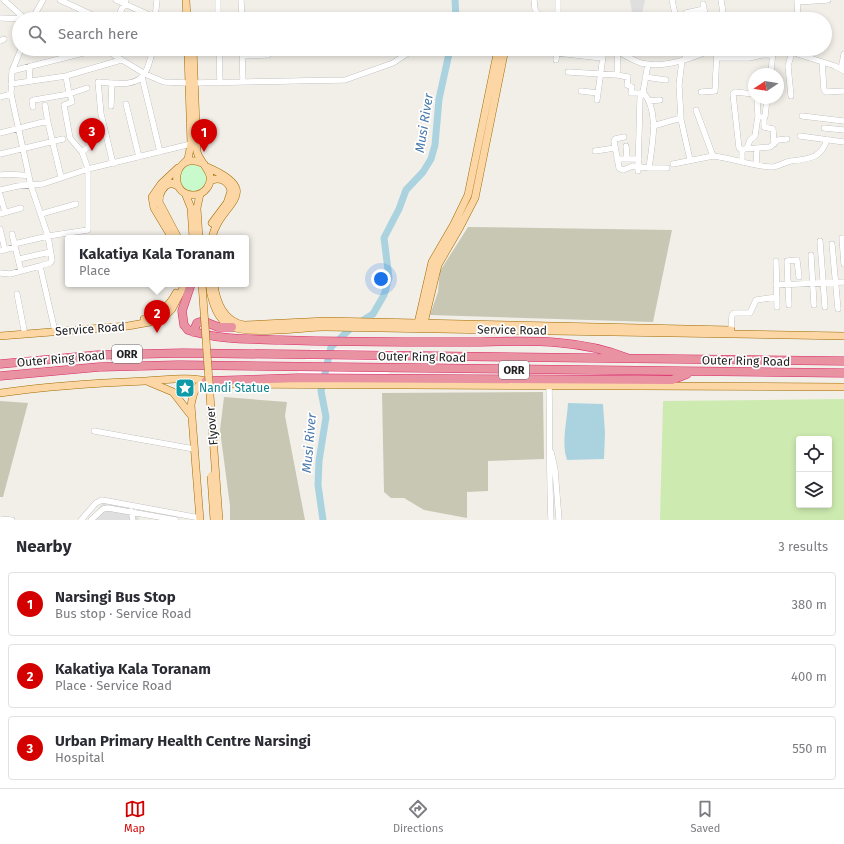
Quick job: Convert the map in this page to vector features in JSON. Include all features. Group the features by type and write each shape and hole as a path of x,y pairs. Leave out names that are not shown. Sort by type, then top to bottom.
{"highway":[{"path":"190,287 182,317 188,330 223,338 405,342 561,342 612,351 632,360"},
{"path":"193,332 197,323 203,321 218,327 232,327"},
{"name":"Outer Ring Road","path":"0,364 126,354 844,361"},
{"name":"Outer Ring Road","path":"0,376 43,371 127,366 391,368 689,373 844,373"},
{"path":"206,381 299,381 355,378 672,380 689,373"}],"main road":[{"path":"186,0 187,12"},
{"path":"191,0 191,12"},
{"path":"189,56 197,152 210,176 210,182 200,194 194,208 193,235"},
{"path":"170,235 154,208 152,197 161,184 188,159 191,144 193,56"},
{"path":"421,323 432,262 468,196 497,56"},
{"path":"421,323 438,265 475,198 505,56"},
{"path":"178,186 177,172 182,165 194,160 230,179 236,194 232,206 214,228 213,235"},
{"path":"208,235 212,222 229,200 231,191 223,180 216,179 210,182"},
{"path":"176,235 159,202 159,197 164,188 171,184 178,186 185,193 194,208 198,235"},
{"path":"185,193 195,195 200,194"},
{"name":"Service Road","path":"0,332 129,322 149,318 159,314 165,308 172,300 178,287"},
{"name":"Service Road","path":"0,336 128,326 150,322 166,315 172,309 183,287"},
{"name":"Flyover","path":"197,287 214,520"},
{"name":"Flyover","path":"202,287 219,520"},
{"path":"211,287 217,311 224,321 232,327"},
{"name":"Service Road","path":"215,287 222,310 229,318 236,323 258,325 399,325 844,336"},
{"name":"Service Road","path":"399,325 421,323 844,331"},
{"name":"Service Road","path":"232,327 258,330 326,324"},
{"path":"0,393 38,388 147,381 206,381"},
{"path":"147,381 173,392 186,407 191,419"},
{"path":"200,519 191,419 193,394 199,383 206,381"},
{"path":"299,381 379,385 844,387"}],"street":[{"path":"4,0 17,12"},
{"path":"36,12 43,0"},
{"path":"38,12 46,0"},
{"path":"60,0 85,12"},
{"path":"74,7 77,0"},
{"path":"116,0 125,2 144,12"},
{"path":"156,12 157,0"},
{"path":"218,0 218,12"},
{"path":"242,0 242,12"},
{"path":"534,0 536,12"},
{"path":"558,0 558,12"},
{"path":"672,0 675,12"},
{"path":"721,0 723,12"},
{"path":"798,12 797,1 828,0"},
{"path":"120,12 125,2"},
{"path":"689,12 704,7 705,12"},
{"path":"0,18 12,18"},
{"path":"805,56 843,70 844,54"},
{"path":"0,273 10,274 52,262 48,236 31,186 20,128 11,94 12,71 18,56"},
{"path":"12,71 71,56"},
{"path":"115,56 144,75 164,82 192,83 345,80 393,63 404,56"},
{"path":"114,164 101,114 98,82 126,83 137,81 144,75 151,56"},
{"path":"219,56 220,83"},
{"path":"243,56 243,82"},
{"path":"580,56 602,58 597,100"},
{"path":"616,56 617,75"},
{"path":"627,56 638,62 648,64 684,60 695,56"},
{"path":"681,118 679,85 684,56"},
{"path":"701,92 715,90 718,58 749,58 758,56"},
{"path":"771,68 772,56"},
{"path":"790,56 788,66 791,96"},
{"path":"11,84 66,76 121,60"},
{"path":"822,62 824,90 826,92 844,91"},
{"path":"638,169 643,93 648,64"},
{"path":"30,66 30,81"},
{"path":"568,72 628,77 627,85 632,87 631,93 643,93"},
{"path":"144,75 160,152"},
{"path":"66,76 72,102 64,105 70,138 82,152 88,169 89,235"},
{"path":"645,77 666,80"},
{"path":"112,83 112,106"},
{"path":"33,107 32,101 34,100 70,94 87,88"},
{"path":"581,91 598,93"},
{"path":"748,93 735,92 733,94 739,148 757,149 770,147 778,140 787,139"},
{"path":"643,93 649,101 653,126 649,168"},
{"path":"0,97 11,94"},
{"path":"649,101 660,100"},
{"path":"126,104 139,157"},
{"path":"758,104 764,127 773,130 774,144"},
{"path":"742,162 745,149 750,140 755,136 765,104"},
{"path":"45,105 61,177"},
{"path":"679,108 690,160"},
{"path":"696,110 713,156"},
{"path":"802,116 844,121"},
{"path":"653,126 681,118"},
{"path":"0,133 43,122 48,123"},
{"path":"824,128 844,130"},
{"path":"800,136 844,142"},
{"path":"624,137 614,139 617,159 621,170 667,168"},
{"path":"0,154 63,139"},
{"path":"673,164 713,156 756,165 776,167 790,161 806,160 822,152 827,139"},
{"path":"0,190 18,186 43,184 88,169 114,164 191,144"},
{"path":"82,152 91,145"},
{"path":"626,146 627,158"},
{"path":"595,151 615,148"},
{"path":"756,165 757,149"},
{"path":"617,159 638,158"},
{"path":"0,175 8,173 19,176 29,175"},
{"path":"0,195 2,213 22,208"},
{"path":"41,214 76,204"},
{"path":"0,232 2,250 48,236 88,230"},
{"path":"12,234 21,271"},
{"path":"844,238 842,238 844,264"},
{"path":"820,241 825,307"},
{"path":"832,244 838,309"},
{"path":"19,259 50,252"},
{"path":"811,255 814,305"},
{"path":"789,305 787,261 797,260 799,278"},
{"path":"776,261 777,307"},
{"path":"40,266 54,327"},
{"path":"776,286 844,282"},
{"path":"17,294 24,330"},
{"path":"731,330 732,315 734,312 750,313 756,300 776,297"},
{"path":"549,385 550,446 548,469 551,520"},
{"path":"94,432 194,449"},
{"path":"550,446 556,469 559,520"},
{"path":"81,520 96,503 102,500 200,519"},
{"path":"91,520 98,513 108,508 176,520"},
{"path":"550,508 558,508"},
{"path":"131,511 133,520"},
{"path":"98,513 100,520"},
{"path":"0,519 12,520"}],"shaded area":[{"path":"630,0 645,0 642,12 632,12"},
{"path":"468,227 672,230 653,322 430,315 438,292 440,271"},
{"path":"543,392 544,459 488,461 488,491 467,492 467,518 424,510 404,498 391,498 384,492 382,393"},
{"path":"224,397 287,402 285,416 305,520 230,520 230,506 220,430"},
{"path":"0,401 28,403 3,497 0,497"},
{"path":"103,503 136,510 139,520 89,520"}],"green space":[{"path":"193,165 203,168 206,178 203,188 193,191 183,188 180,178 183,168"},
{"path":"844,399 844,520 660,520 663,401"}],"water":[{"path":"568,403 603,404 605,433 604,459 567,460 564,439"}],"pier":[{"path":"311,349 400,350 394,361 305,360"},
{"path":"304,362 393,364 388,375 298,373"}],"waterway":[{"name":"Musi River","path":"455,0 456,12"},
{"name":"Musi River","path":"323,520 318,485 319,461 326,417 321,391 331,347 351,328 373,314 384,295 389,278 384,238 399,209 406,190 423,172 431,159 435,145 439,99 448,56"}],"place":[{"name":"Urban Primary Health Centre Narsingi","path":"92,151"},
{"name":"Narsingi Bus Stop","path":"204,152"},
{"name":"Kakatiya Kala Toranam","path":"157,333"},
{"name":"Nandi Statue","path":"185,388"}]}
